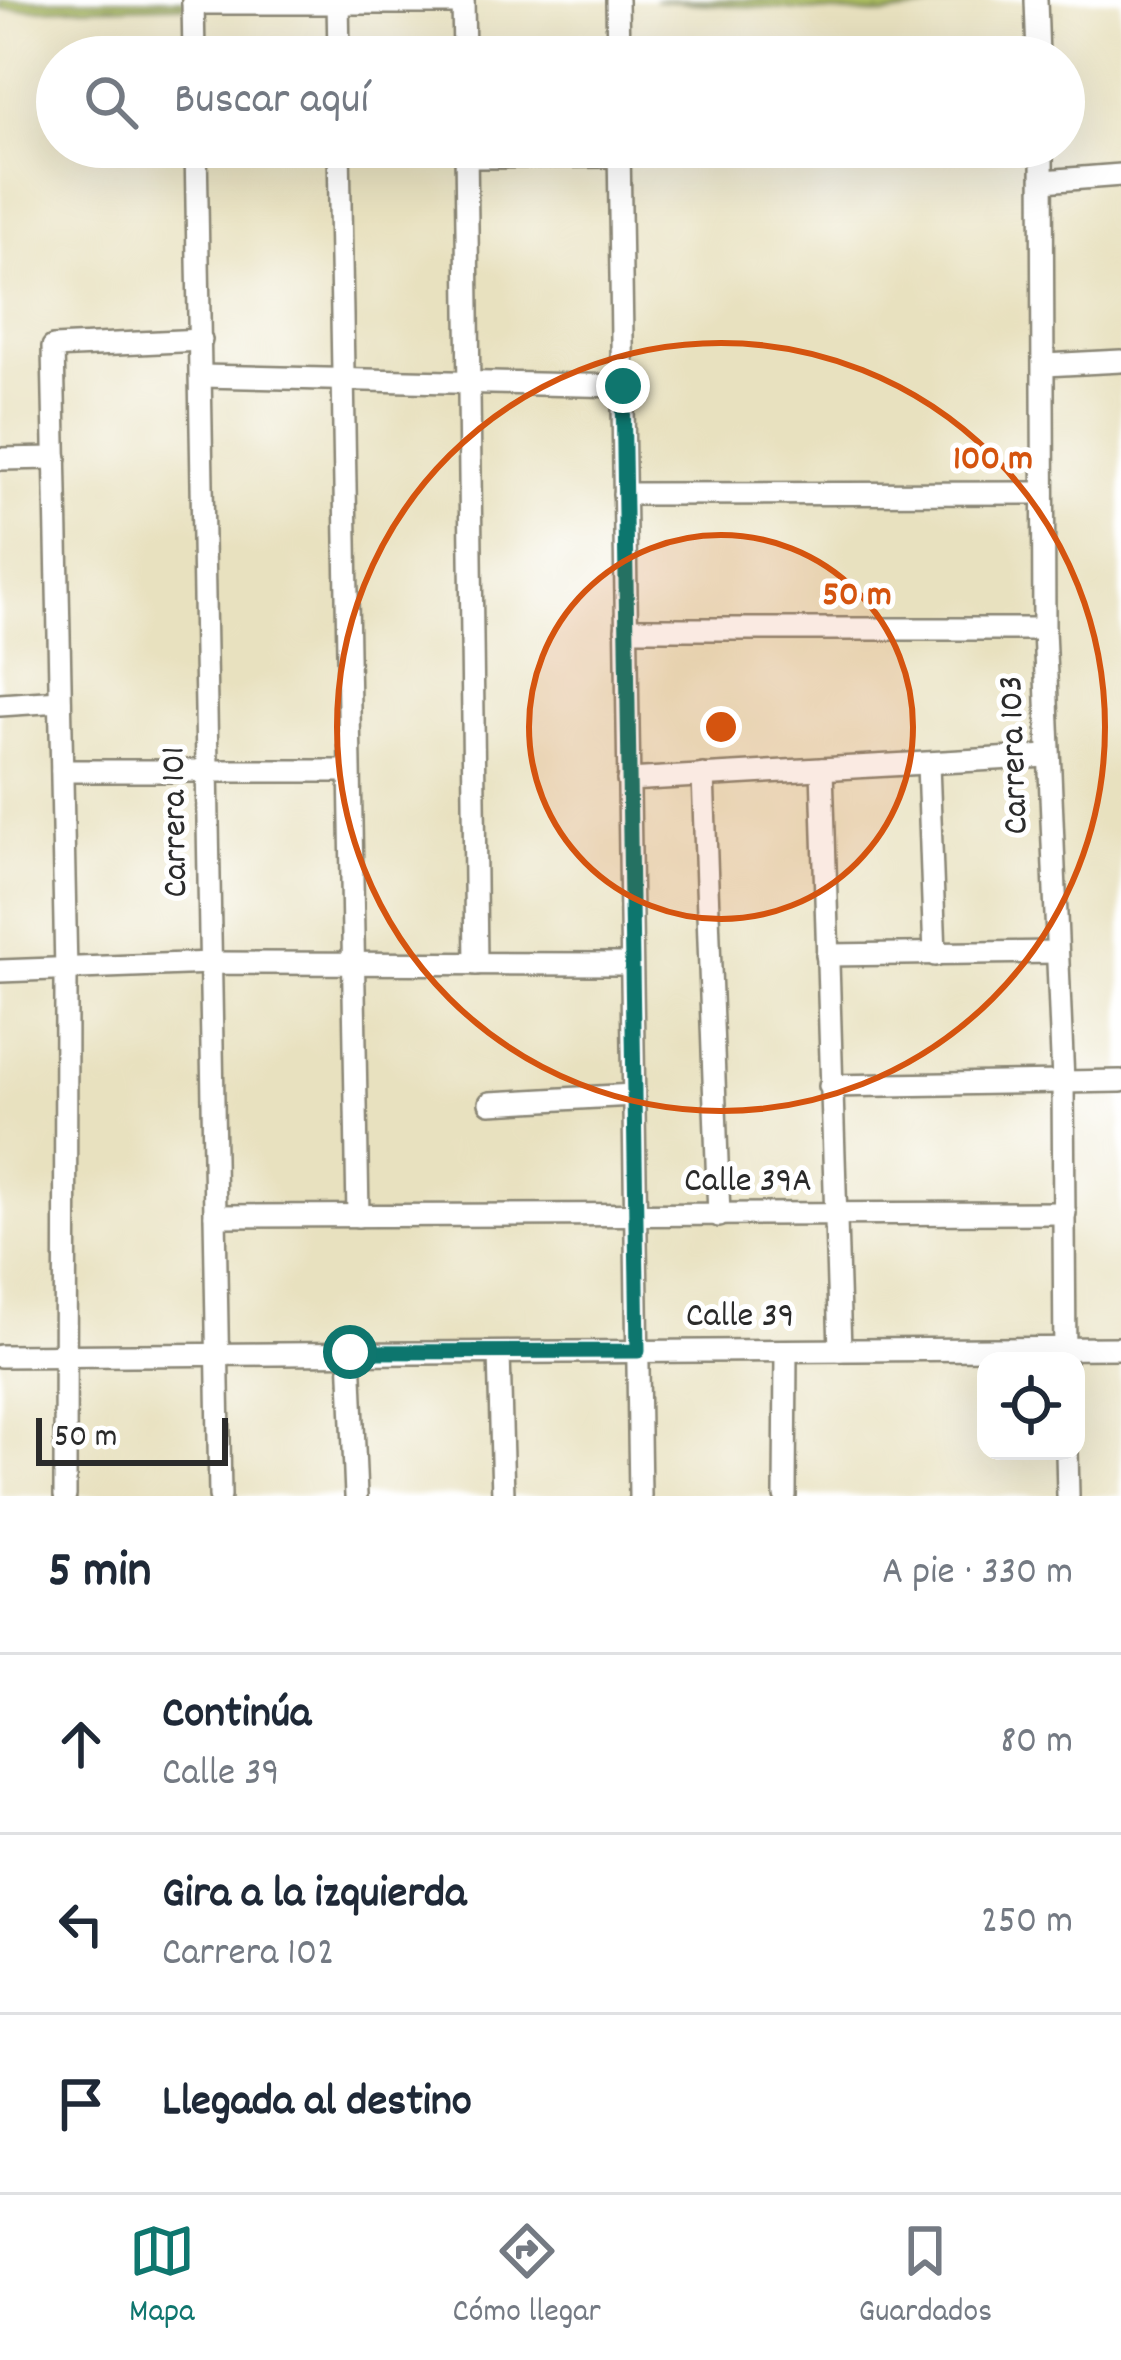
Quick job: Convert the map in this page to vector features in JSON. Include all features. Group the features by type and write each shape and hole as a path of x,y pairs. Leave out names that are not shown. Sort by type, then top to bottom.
{"street":[{"path":"617,0 618,36"},
{"path":"1036,0 1037,36"},
{"path":"194,36 193,2 463,1 464,36"},
{"path":"338,2 339,36"},
{"name":"Carrera 101","path":"197,168 220,1496"},
{"path":"339,168 346,771 356,963 358,1216"},
{"path":"466,168 476,964"},
{"path":"619,168 640,1496"},
{"name":"Carrera 103","path":"1043,168 1044,629 1064,1082 1065,1352"},
{"path":"1044,181 1121,175"},
{"path":"65,1496 66,972 53,347 201,340"},
{"path":"1045,364 1121,361"},
{"path":"201,376 623,386"},
{"path":"0,459 56,458"},
{"path":"624,494 1043,493"},
{"path":"626,629 1044,629"},
{"path":"0,705 60,701"},
{"path":"628,780 1047,756"},
{"path":"928,764 935,955"},
{"path":"822,769 840,1350"},
{"path":"62,771 346,771"},
{"path":"703,775 719,1216"},
{"path":"826,955 1057,952"},
{"path":"0,971 212,963 631,964"},
{"path":"830,1087 1121,1081"},
{"path":"490,1103 633,1095"},
{"name":"Calle 39A","path":"215,1216 1065,1213"},
{"name":"Calle 39","path":"1085,1352 1121,1348"},
{"path":"785,1496 786,1351"},
{"path":"350,1352 356,1496"},
{"path":"499,1353 503,1496"},
{"name":"Calle 39","path":"0,1356 977,1353"},
{"path":"1067,1460 1068,1496"}],"green space":[{"path":"0,0 468,0 0,9"},
{"path":"654,0 976,0 885,15"}],"route":[{"path":"350,1352 638,1351 623,386"}]}
